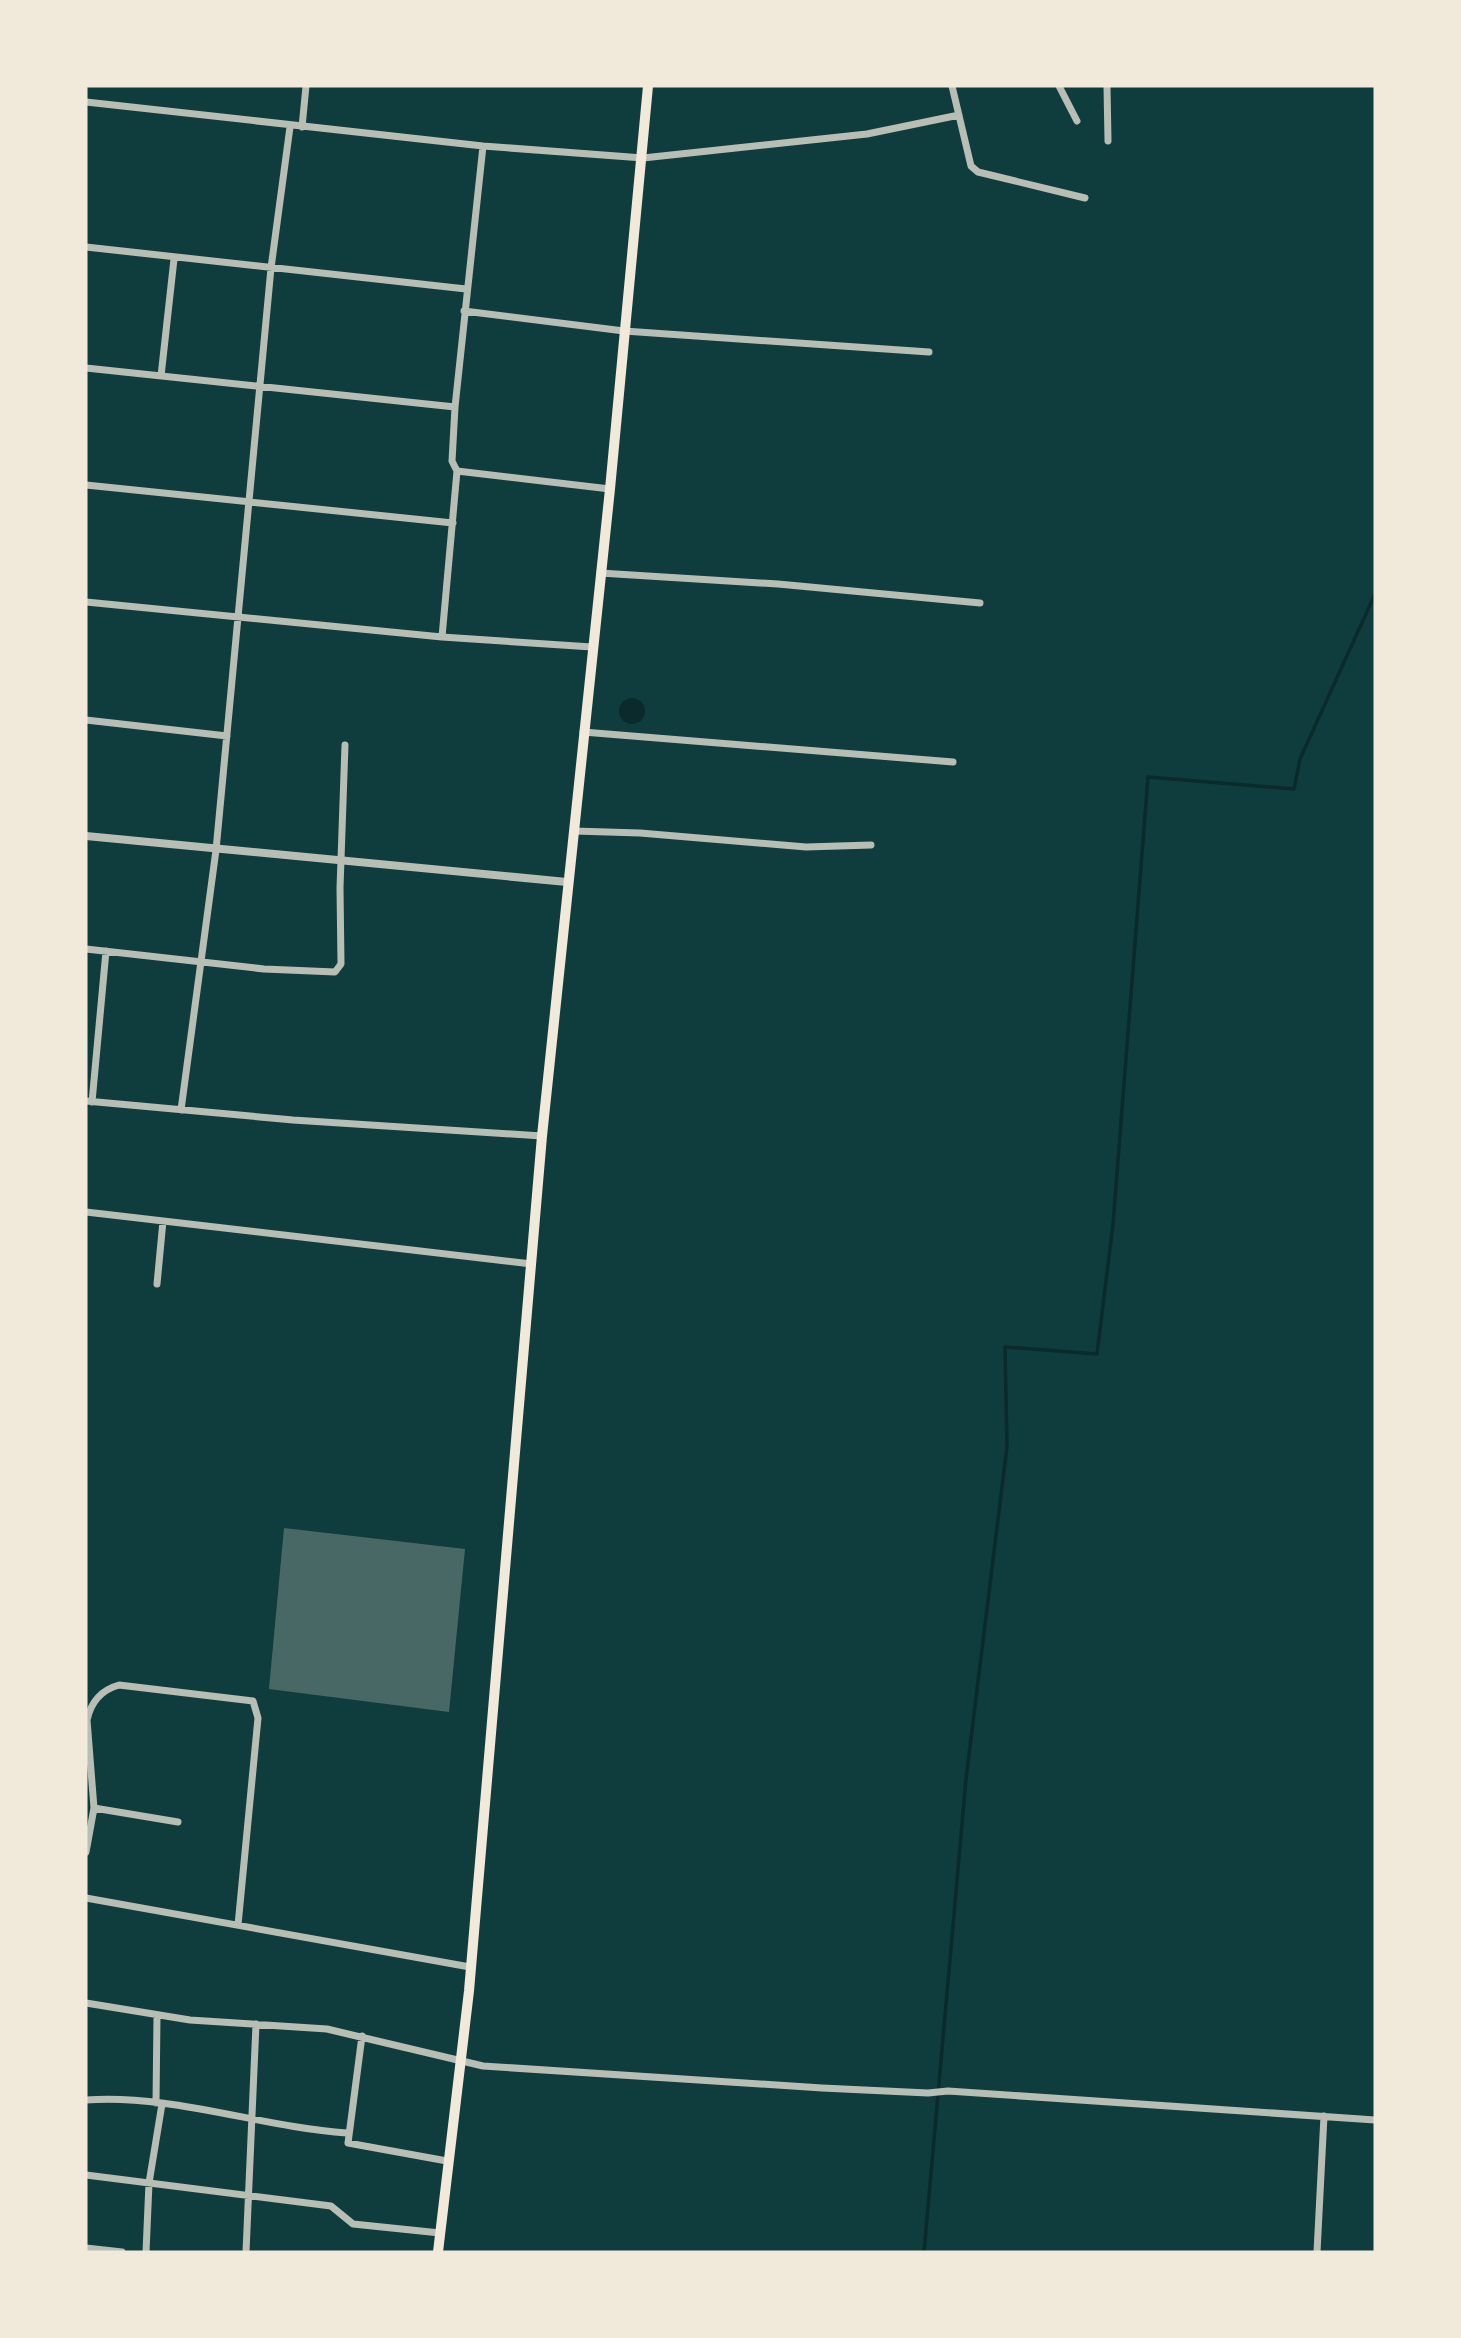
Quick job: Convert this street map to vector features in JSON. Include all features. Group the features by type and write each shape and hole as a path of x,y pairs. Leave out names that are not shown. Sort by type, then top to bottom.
{"highway":[{"path":"438,2252 470,1967 542,1136 599,573 610,489 648,86"}],"street":[{"path":"302,127 306,86"},
{"path":"952,86 971,166 978,172 1085,198"},
{"path":"1059,86 1067,96 1077,121"},
{"path":"1107,86 1108,141"},
{"path":"86,102 290,127 643,158 867,134 959,115"},
{"path":"181,1110 216,850 271,268 290,127"},
{"path":"442,637 457,471 453,461 455,407 483,146"},
{"path":"86,247 174,259 466,289"},
{"path":"161,376 174,259"},
{"path":"464,312 624,331 929,352"},
{"path":"86,368 455,407"},
{"path":"457,471 610,489"},
{"path":"86,485 453,523"},
{"path":"599,573 778,584 981,603"},
{"path":"86,602 442,637 592,647"},
{"path":"86,720 227,736"},
{"path":"583,732 953,762"},
{"path":"86,949 264,969 335,972 341,964 345,745"},
{"path":"574,831 640,833 806,847 871,845"},
{"path":"86,836 567,881"},
{"path":"106,951 89,1101 542,1136"},
{"path":"86,1212 532,1264"},
{"path":"157,1284 163,1221"},
{"path":"86,1852 94,1808 87,1720 89,1710 103,1692 119,1685 253,1701 258,1718 238,1924"},
{"path":"94,1808 178,1822"},
{"path":"86,1898 470,1967"},
{"path":"86,2003 113,2005 157,2016 315,2027 483,2066 928,2093 948,2091 1375,2120"},
{"path":"146,2252 149,2183 159,2104 157,2016"},
{"path":"246,2252 256,2024"},
{"path":"362,2036 347,2133 348,2143 352,2146 447,2161"},
{"path":"86,2100 116,2098 347,2133"},
{"path":"1317,2252 1324,2116"},
{"path":"86,2175 335,2207 353,2224 440,2233"},
{"path":"86,2248 122,2252"}],"water":[{"path":"632,698 641,702 645,711 641,720 632,724 623,720 619,711 623,702"}],"building":[{"path":"284,1528 465,1549 449,1712 269,1689"}],"waterway":[{"path":"924,2252 966,1779 1007,1446 1005,1347 1097,1354 1113,1224 1148,777 1294,789 1300,759 1375,594"}]}
